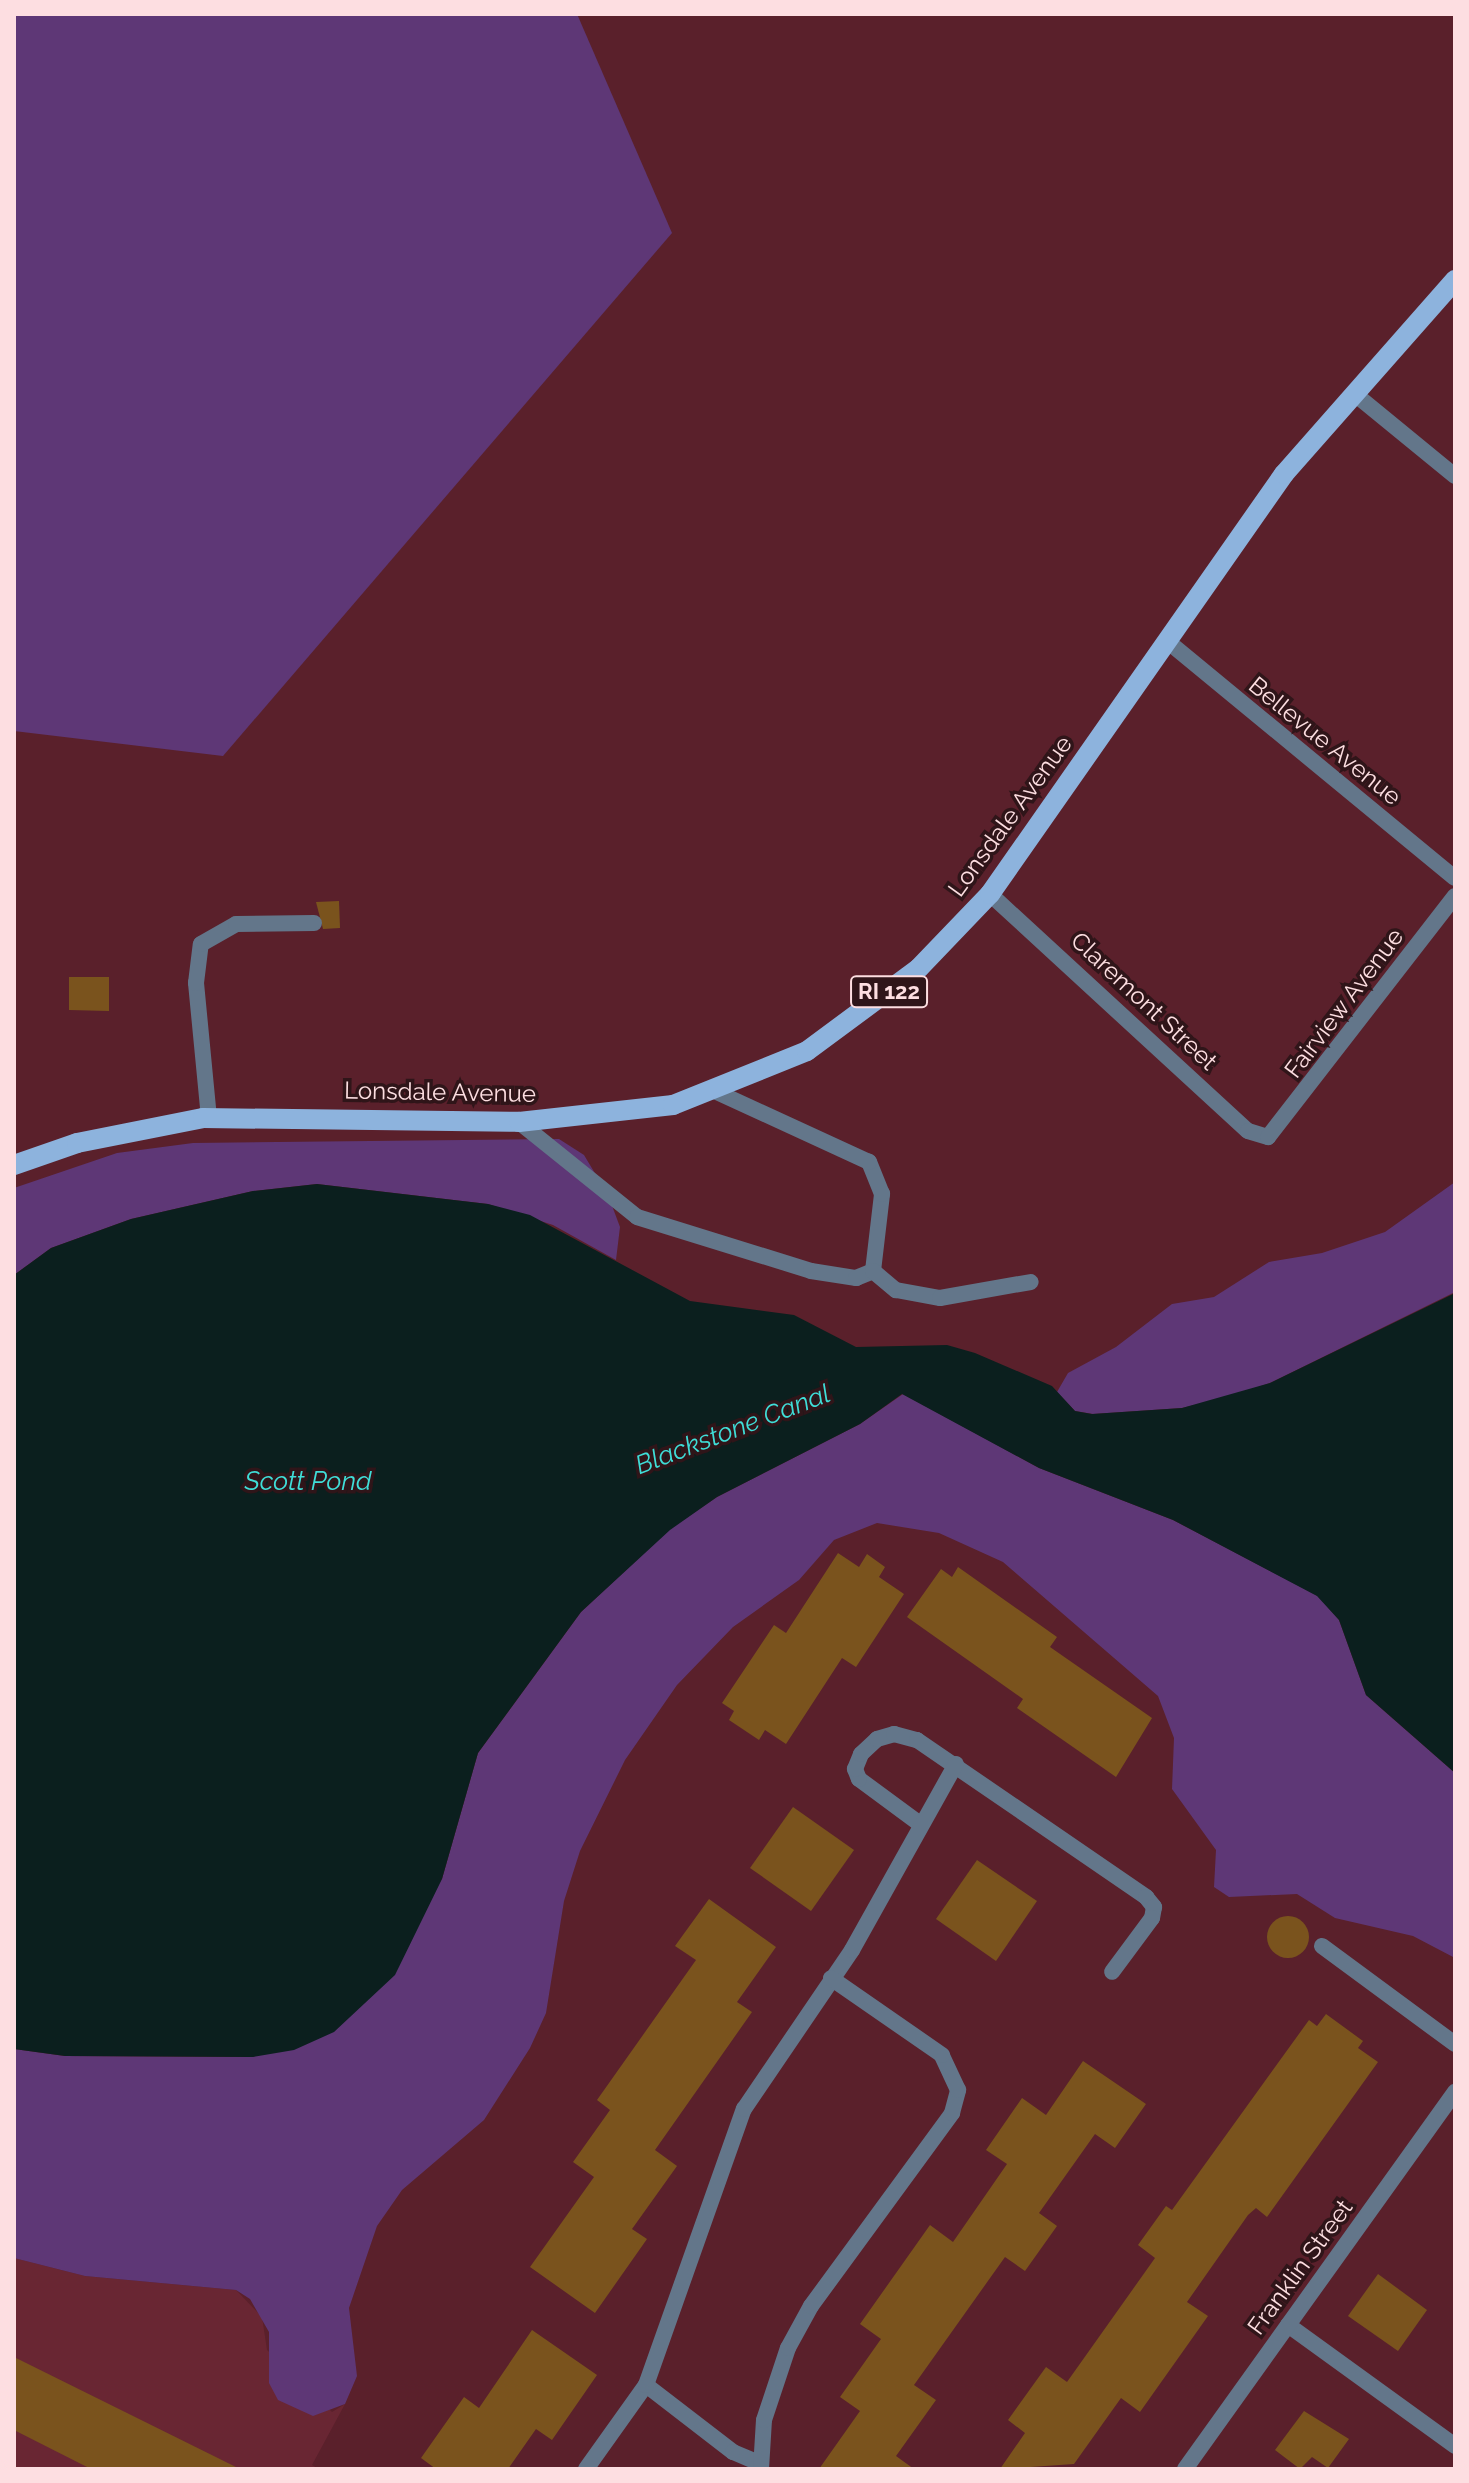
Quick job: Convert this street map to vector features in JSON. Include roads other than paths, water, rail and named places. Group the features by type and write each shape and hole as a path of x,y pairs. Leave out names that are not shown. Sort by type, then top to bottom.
{"main road":[{"name":"Lonsdale Avenue","path":"14,1165 77,1143 209,1118 519,1122 673,1105 717,1092 807,1051 868,1010 990,894 1284,474 1455,280"}],"street":[{"path":"1356,395 1455,476"},
{"name":"Bellevue Avenue","path":"1166,640 1455,878"},
{"name":"Claremont Street","path":"990,894 1248,1131 1268,1137"},
{"name":"Fairview Avenue","path":"1268,1137 1455,896"},
{"path":"209,1118 196,983 201,944 236,924 314,923"},
{"path":"717,1092 869,1162 882,1194 873,1271"},
{"path":"519,1122 637,1217 811,1271 856,1278 873,1271"},
{"path":"873,1271 896,1290 940,1298 1031,1282"},
{"path":"920,1824 859,1779 855,1769 861,1754 894,1734 956,1764 1154,1907 1112,1972"},
{"path":"586,2469 646,2385 744,2109 831,1978 956,1764"},
{"path":"1322,1946 1455,2044"},
{"path":"646,2385 733,2452 760,2466 771,2389 788,2348 811,2306 952,2113 958,2090 942,2055 831,1978"},
{"name":"Franklin Street","path":"1185,2469 1455,2092"},
{"path":"1288,2325 1455,2446"}],"water":[{"name":"Scott Pond","path":"317,1184 488,1204 530,1215 690,1301 794,1315 856,1347 947,1345 975,1353 1052,1386 1075,1411 1092,1414 1182,1408 1270,1383 1455,1293 1455,1773 1366,1695 1339,1620 1317,1596 1173,1520 1039,1468 902,1394 860,1424 717,1497 670,1530 581,1612 478,1753 442,1879 395,1975 334,2032 294,2050 253,2057 65,2056 14,2049 14,1275 51,1248 131,1219 253,1191"}],"water label":[{"name":"Blackstone Canal","path":"733,1430"}]}
